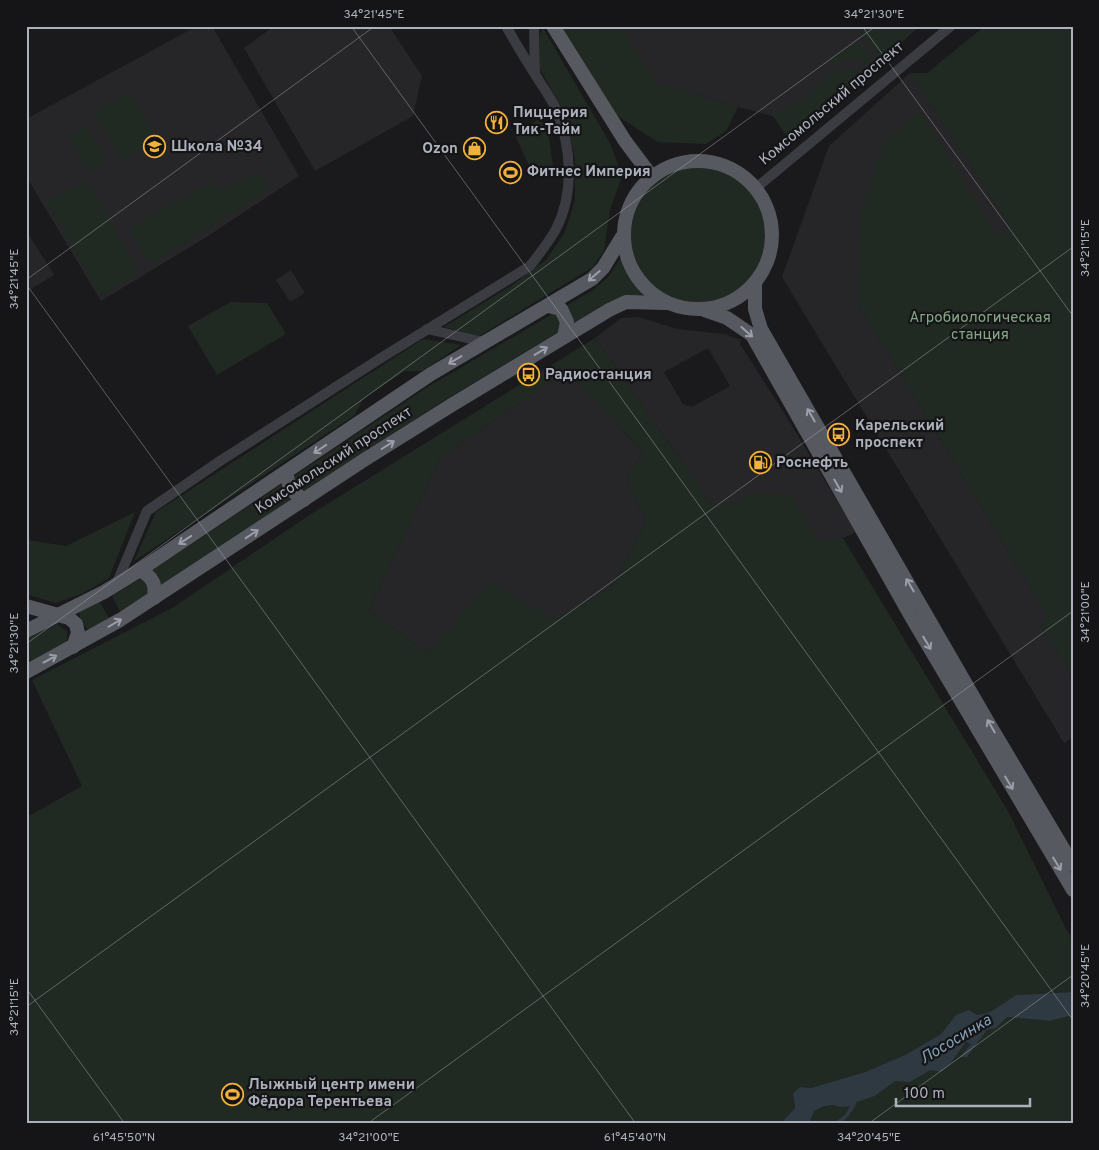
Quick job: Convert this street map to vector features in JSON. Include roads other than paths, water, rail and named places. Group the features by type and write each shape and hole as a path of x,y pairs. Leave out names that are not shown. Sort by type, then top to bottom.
{"main road":[{"path":"553,26 625,141 652,177"},
{"path":"704,310 728,304 740,297 755,284 766,266 771,252 772,222 768,208 756,188 736,170 722,164 692,160 670,165 652,177 637,191 627,209 622,237 626,255 647,290 667,303 687,309 704,310 728,318 752,335 1046,833 1073,890"},
{"name":"Комсомольский проспект","path":"26,630 116,585 431,374 592,279 603,268 622,237"},
{"path":"755,284 755,309 761,329 918,615"},
{"name":"Комсомольский проспект","path":"26,672 73,647 154,598 442,411 609,310 626,302 667,303"},
{"path":"548,306 561,310 568,322 564,337"},
{"path":"286,472 290,489 304,500"},
{"path":"140,570 148,574 153,580 156,587 154,598"},
{"path":"26,606 69,618 76,624 78,634 73,647"},
{"path":"1046,833 1073,865"}],"street":[{"path":"116,585 146,511 220,461 530,266 547,244 557,228 568,189 566,145 555,107 506,26"},
{"path":"534,26 535,75"},
{"name":"Комсомольский проспект","path":"756,188 951,26"},
{"path":"428,329 484,342"}],"water":[{"name":"Лососинка","path":"1073,992 1073,1015 1050,1021 1007,1017 996,1028 987,1030 967,1057 960,1057 971,1044 966,1042 950,1064 941,1072 931,1070 910,1082 895,1081 875,1096 857,1102 850,1114 837,1124 832,1124 845,1115 850,1106 832,1105 823,1107 814,1111 809,1124 780,1124 795,1108 793,1093 800,1087 811,1088 865,1072 905,1055 941,1034 956,1015 969,1010 977,1015 990,1012 1016,995"}],"place":[{"name":"Пиццерия Тик-Тайм","path":"497,122"},
{"name":"Школа №34","path":"155,147"},
{"name":"Ozon","path":"474,149"},
{"name":"Фитнес Империя","path":"511,172"},
{"name":"Радиостанция","path":"529,375"},
{"name":"Карельский проспект","path":"839,435"},
{"name":"Роснефть","path":"760,463"},
{"name":"Лыжный центр имени Фёдора Терентьева","path":"232,1094"}],"park label":[{"name":"Агробиологическая станция","path":"980,326"}]}
